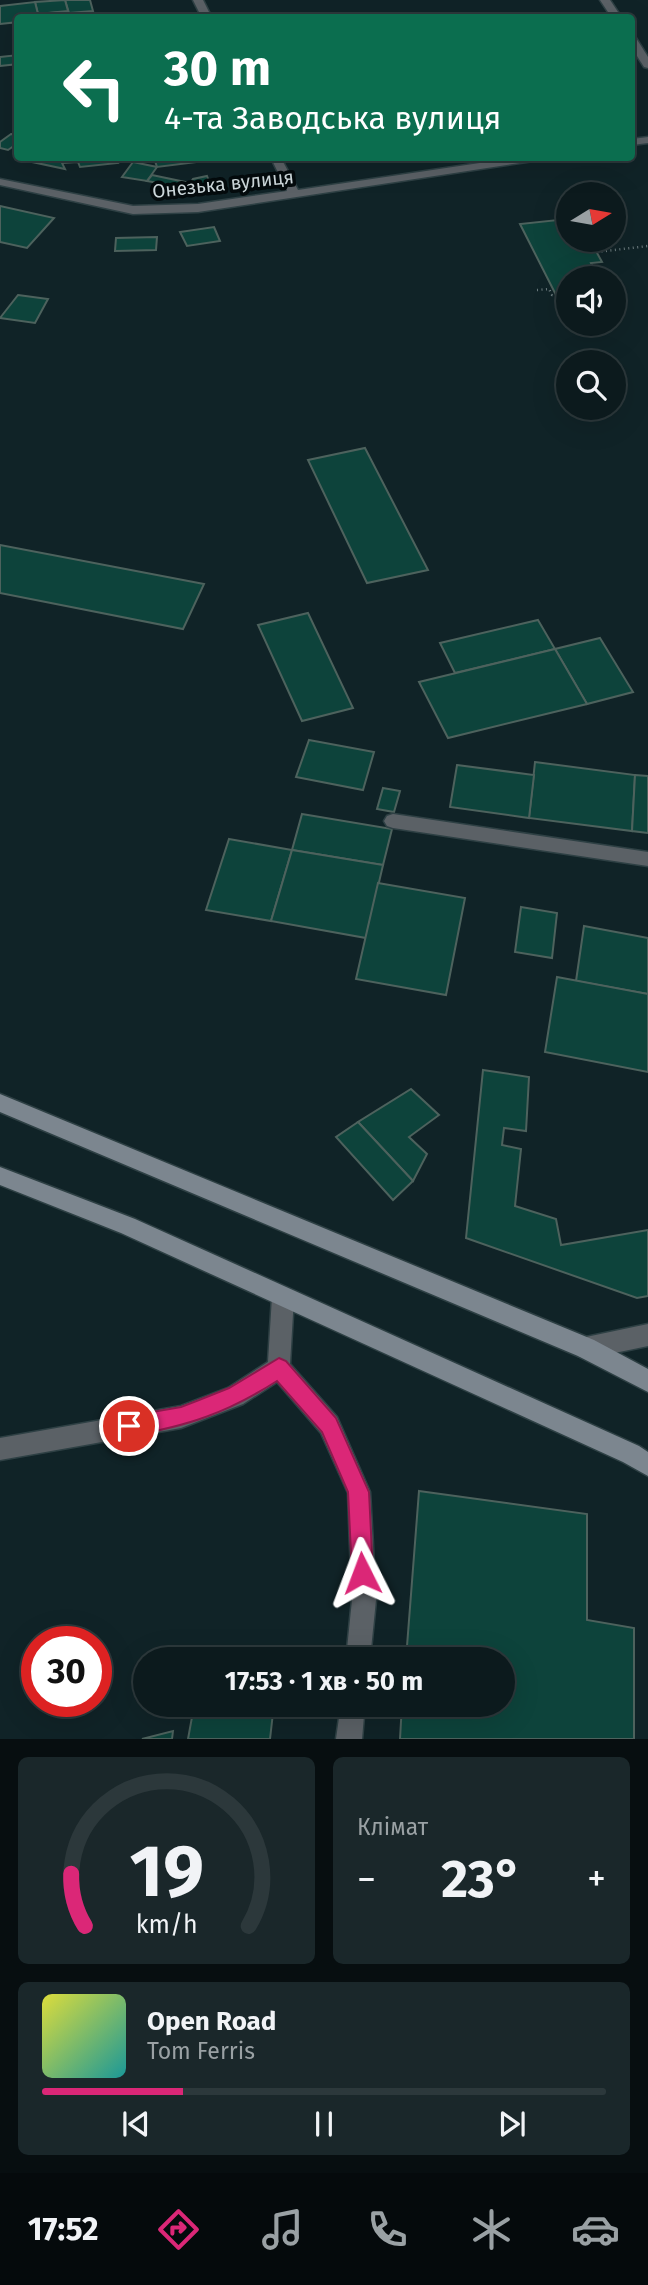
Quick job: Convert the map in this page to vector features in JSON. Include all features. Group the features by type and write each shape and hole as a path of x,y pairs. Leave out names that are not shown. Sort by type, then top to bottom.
{"street":[{"path":"635,45 648,65"},
{"path":"278,161 295,195"},
{"name":"Онезька вулиця","path":"0,182 133,210 198,208 514,161"},
{"path":"393,821 648,859"},
{"path":"0,1103 586,1348 648,1381"},
{"path":"0,1176 128,1226 631,1454 648,1465"},
{"path":"283,1297 279,1368 329,1425 359,1492 364,1600 359,1647"},
{"path":"586,1348 648,1335"},
{"path":"0,1449 181,1417 235,1396 279,1368"},
{"path":"349,1739 352,1717"}],"path":[{"path":"626,249 648,246"},
{"path":"537,290 549,289 552,295 555,294"}],"building":[{"path":"65,0 90,0 93,11 69,13"},
{"path":"65,0 68,11 38,14 35,2"},
{"path":"35,2 38,14 14,14 14,22 0,24 0,6"},
{"path":"14,55 14,64 0,66 0,57"},
{"path":"11,134 14,135 14,146 8,150 0,148 0,142"},
{"path":"27,161 117,161 118,163 80,167 78,162 62,163 65,169"},
{"path":"155,161 197,162 157,167"},
{"path":"133,162 157,167 147,181 122,177"},
{"path":"152,175 190,183 187,188 147,181"},
{"path":"207,176 211,186 201,189 187,188 193,179"},
{"path":"0,206 54,218 27,248 0,242"},
{"path":"556,220 556,252 596,252 602,262 591,263 593,266 556,266 556,295 520,224"},
{"path":"214,227 220,241 187,246 180,232"},
{"path":"157,237 156,250 115,251 116,238"},
{"path":"18,295 48,299 35,323 0,318"},
{"path":"365,448 428,570 367,583 308,460"},
{"path":"0,545 204,584 183,629 0,593"},
{"path":"308,613 353,708 302,721 258,625"},
{"path":"538,620 555,649 455,673 440,643"},
{"path":"600,638 633,692 587,704 555,649"},
{"path":"555,649 587,704 448,738 419,682"},
{"path":"309,740 374,752 363,790 296,777"},
{"path":"535,762 635,775 632,831 529,818"},
{"path":"457,765 534,775 529,818 450,807"},
{"path":"635,775 648,776 648,833 632,831"},
{"path":"383,788 400,791 394,812 377,809"},
{"path":"302,814 392,829 383,865 292,850"},
{"path":"229,839 292,850 271,921 206,910"},
{"path":"292,850 383,865 366,938 271,921"},
{"path":"378,883 465,898 446,995 356,979"},
{"path":"521,907 557,913 552,958 515,952"},
{"path":"584,926 648,938 648,994 576,981"},
{"path":"557,977 648,994 648,1072 545,1052"},
{"path":"483,1070 529,1077 526,1131 504,1128 502,1145 521,1149 515,1206 556,1219 561,1245 648,1230 648,1296 637,1298 466,1238"},
{"path":"411,1089 439,1115 409,1137 427,1154 413,1181 358,1122"},
{"path":"358,1122 413,1181 393,1200 336,1137"},
{"path":"419,1491 587,1514 587,1620 634,1628 634,1739 400,1739 401,1717 515,1717 515,1647 407,1647"},
{"path":"192,1717 273,1717 270,1739 188,1739"},
{"path":"173,1731 172,1739 142,1739"}],"route":[{"path":"129,1426 181,1417 235,1396 279,1368 329,1425 359,1492 362,1573"}]}
